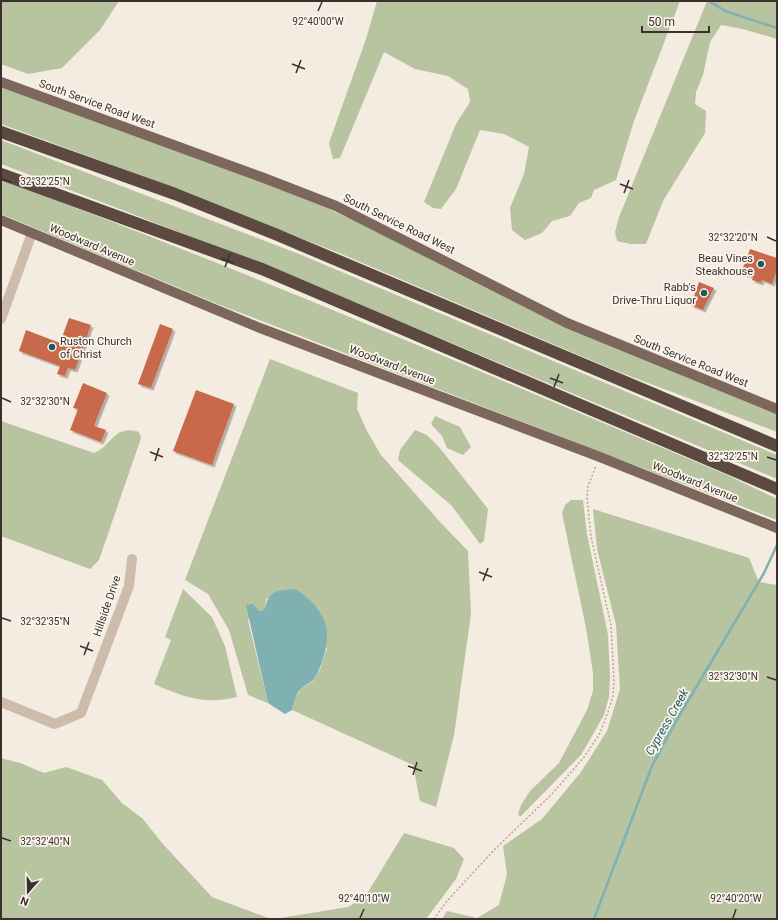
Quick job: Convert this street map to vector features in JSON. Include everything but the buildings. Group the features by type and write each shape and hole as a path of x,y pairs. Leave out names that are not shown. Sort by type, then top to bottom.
{"highway":[{"path":"1,132 175,194 275,234 777,446"},
{"path":"1,174 262,269 777,489"}],"main road":[{"name":"South Service Road West","path":"1,82 256,175 336,206 567,323 777,409"},
{"name":"Woodward Avenue","path":"1,220 260,328 600,457 777,528"}],"street":[{"path":"1,319 32,233"},
{"name":"Hillside Drive","path":"1,702 55,724 81,713 129,586 132,558"}],"path":[{"path":"434,919 447,901 495,849 552,794 584,757 599,735 608,712 613,696 614,680 611,625 591,537 587,498 588,486 600,457"}],"green space":[{"path":"1,1 119,1 100,30 62,68 28,74 1,64"},
{"path":"377,1 680,1 634,121 616,180 594,190 591,198 579,203 570,216 552,221 542,233 525,240 512,230 510,208 524,174 529,147 504,134 480,130 456,189 441,209 433,208 424,202 456,124 470,102 468,89 448,76 415,69 384,52 340,158 333,159 329,143 366,39"},
{"path":"707,1 777,1 777,39 743,29 721,25 710,42 703,75 696,92 695,104 706,111 705,133 663,201 646,244 630,244 617,241 615,232 619,217"},
{"path":"1,87 227,168 324,207 380,232 578,331 777,414 777,432 614,370 339,253 153,180 1,124"},
{"path":"1,140 299,254 777,455 777,479 294,278 1,164"},
{"path":"1,180 93,214 274,286 725,474 777,499 777,520 215,303 1,214"},
{"path":"270,359 358,393 357,409 367,431 381,455 441,523 468,551 471,614 454,735 436,807 420,801 413,765 292,710 294,699 302,688 313,681 320,669 327,648 267,598 264,610 259,611 248,620 268,703 248,695 229,630 208,594 185,580"},
{"path":"435,416 460,427 471,447 463,455 447,448 442,436 431,424"},
{"path":"1,421 94,453 106,445 119,433 131,430 139,432 141,438 99,560 90,569 1,536"},
{"path":"415,430 427,435 439,447 488,509 484,541 480,544 452,506 398,460 400,450"},
{"path":"571,500 583,500 587,534 608,635 610,676 609,697 604,715 581,755 520,817 518,814 521,805 530,791 559,763 587,710 593,691 593,673 586,628 562,513 565,505"},
{"path":"593,509 749,558 759,582 777,585 777,919 442,919 447,911 477,918 499,905 507,874 503,846 542,819 581,772 607,731 620,689 616,625 597,549"},
{"path":"183,589 212,617 225,646 237,697 204,700 175,693 154,684 171,640 165,637"},
{"path":"1,758 20,763 44,773 66,767 102,780 122,803 143,819 162,843 212,897 271,919 1,919"},
{"path":"404,833 454,848 464,859 456,879 426,919 274,919 348,907 365,897"}],"water":[{"path":"295,589 309,599 323,618 327,629 327,644 323,659 314,679 300,690 295,698 292,710 285,714 268,703 246,605 253,604 259,611 264,610 271,595 278,591"}],"waterway":[{"name":"Cypress Creek","path":"709,1 725,11 777,28"},
{"name":"Cypress Creek","path":"594,919 652,766 675,723 764,573 777,545"}],"place":[{"name":"Beau Vines Steakhouse","path":"761,264"},
{"name":"Rabb's Drive-Thru Liquor","path":"704,293"},
{"name":"Ruston Church of Christ","path":"52,347"}]}
